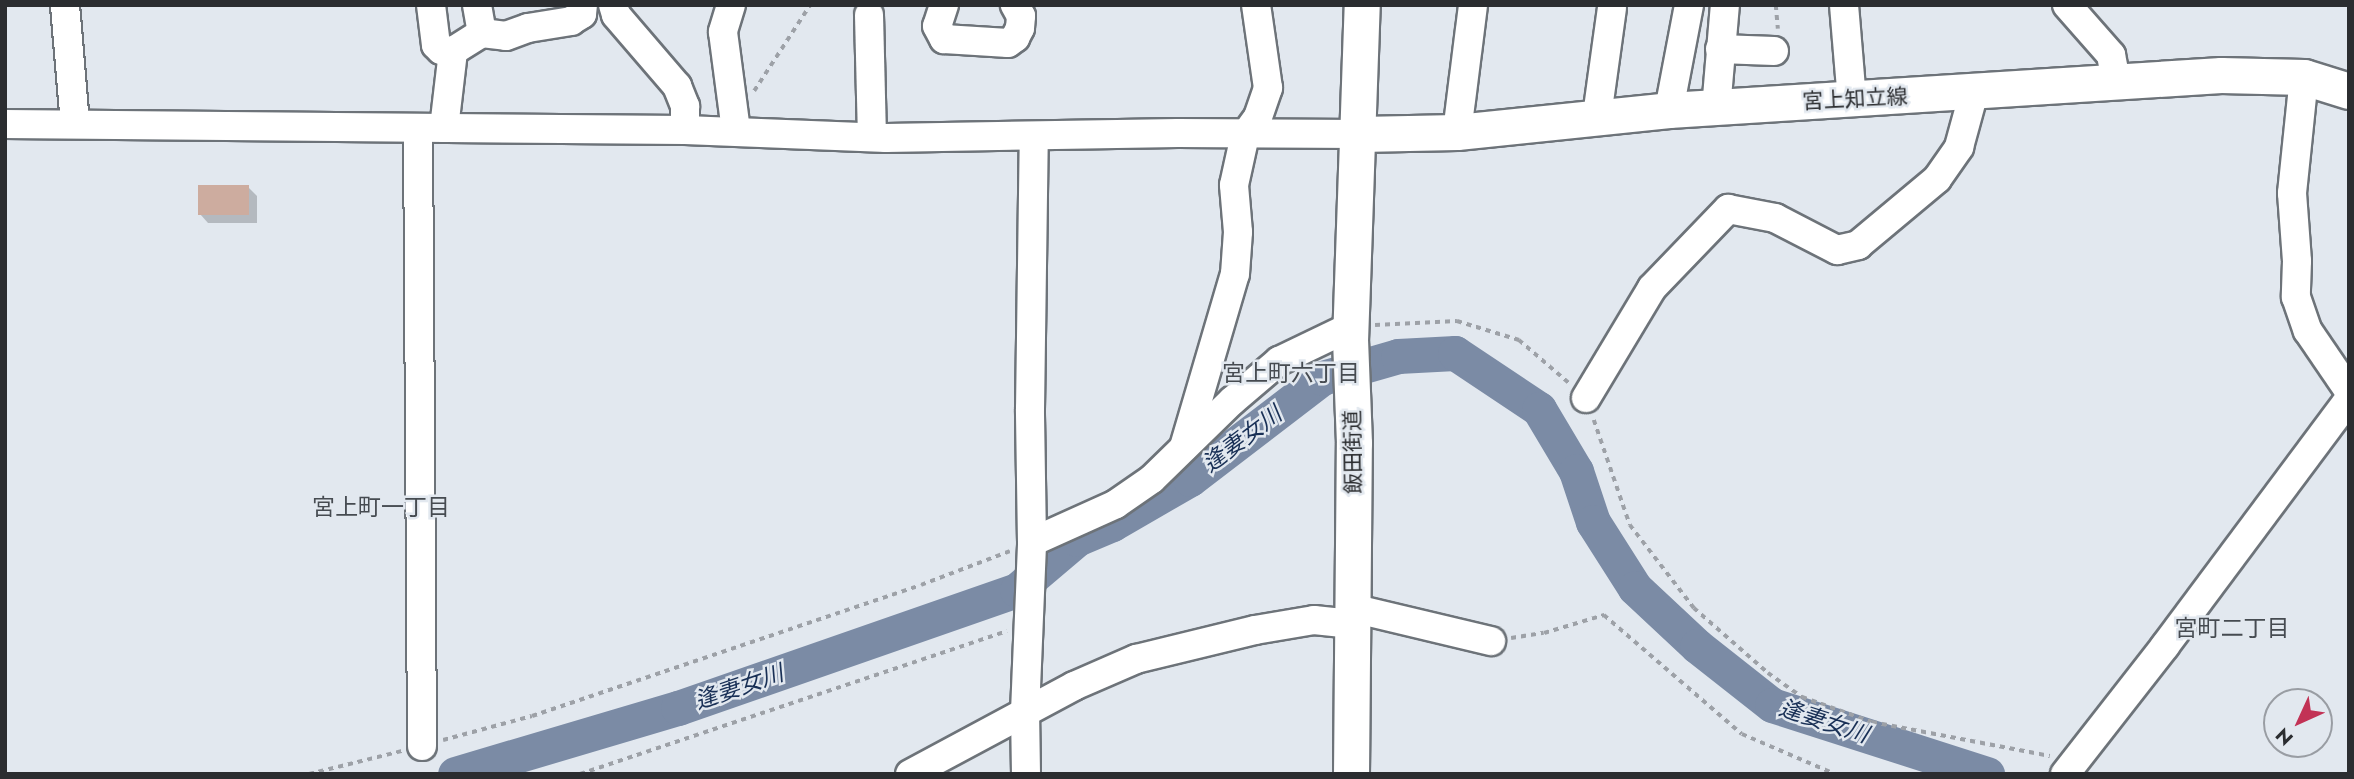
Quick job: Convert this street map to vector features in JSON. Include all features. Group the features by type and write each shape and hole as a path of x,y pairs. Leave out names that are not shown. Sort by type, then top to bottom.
{"main road":[{"name":"飯田街道","path":"1350,774 1354,443 1351,333 1360,134 1362,5"},
{"name":"宮上知立線","path":"1360,134 1457,132 1669,110 2245,74 2304,77 2349,91"}],"street":[{"path":"65,5 75,124"},
{"path":"431,5 436,46 441,50 453,51 482,33 506,36 528,28 571,21 582,14 583,5"},
{"path":"477,5 482,33"},
{"path":"613,5 616,15 677,86 685,106 685,130"},
{"path":"731,5 723,32 736,131"},
{"path":"944,5 937,26 944,39 1008,43 1015,38 1020,27 1021,16 1015,5"},
{"path":"1184,447 1235,274 1238,232 1234,185 1245,135 1258,117 1269,78 1256,5"},
{"path":"1457,132 1473,5"},
{"path":"1669,110 1689,5"},
{"path":"1716,108 1725,5"},
{"path":"1844,5 1852,100"},
{"path":"2067,5 2111,55 2116,81"},
{"path":"1597,116 1612,8"},
{"path":"869,15 872,137"},
{"path":"1720,48 1777,45"},
{"path":"422,746 431,128 453,51"},
{"path":"2304,77 2292,192 2297,261 2295,297 2308,331 2349,391"},
{"path":"1586,398 1652,288 1728,209 1775,218 1837,250 1858,245 1937,179 1959,147 1974,92"},
{"path":"5,124 685,130 872,137 1178,132 1245,135 1360,134"},
{"path":"1026,774 1025,712 1031,547 1034,136"},
{"path":"1031,547 1116,504 1152,480 1184,447 1279,361 1351,333"},
{"path":"2069,769 2165,646 2349,399"},
{"path":"910,774 1105,671 1136,659 1255,630 1351,616 1491,641"}],"path":[{"path":"736,131 749,99 810,5"},
{"path":"1776,5 1777,45"},
{"path":"1351,333 1457,321 1519,340 1586,398 1630,525 1694,608 1769,673 1802,697 1872,722 2035,751 2069,769"},
{"path":"309,774 545,712 1031,547"},
{"path":"1491,641 1544,633 1604,615 1742,734 1835,774"},
{"path":"580,774 1029,617"}],"building":[{"path":"198,185 249,185 249,215 198,215"}],"waterway":[{"name":"逢妻女川","path":"455,774 678,708 1017,590 1077,539 1112,524 1190,479 1322,378 1398,356 1455,353 1539,409 1576,471 1593,522 1635,588 1697,646 1772,705 1987,774"}],"district":[{"name":"宮上町六丁目","path":"1291,373"},
{"name":"宮上町一丁目","path":"381,507"},
{"name":"宮町二丁目","path":"2232,628"}]}
